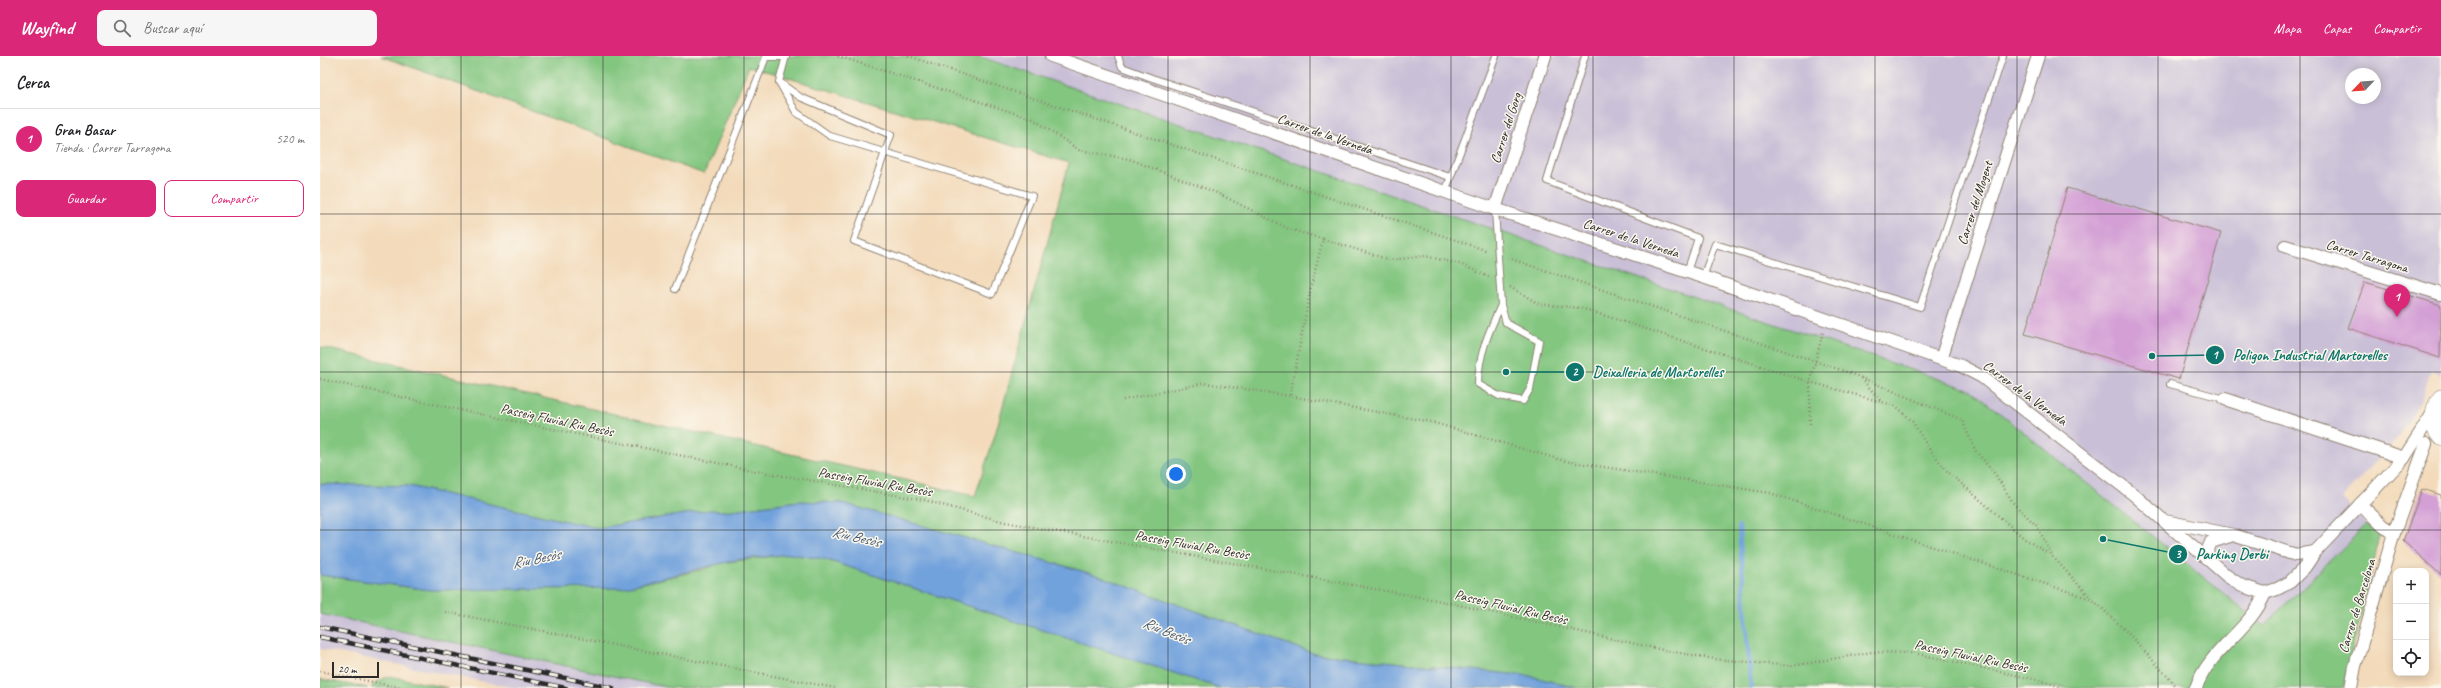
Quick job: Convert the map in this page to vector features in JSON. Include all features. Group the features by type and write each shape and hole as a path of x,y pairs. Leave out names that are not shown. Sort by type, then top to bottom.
{"street":[{"name":"Carrer de la Verneda","path":"1053,56 1445,192 1703,277 1961,366 1982,378 2164,520 2205,557 2242,586 2265,592"},
{"name":"Carrer del Gorg","path":"1495,209 1545,56"},
{"name":"Carrer del Mogent","path":"1940,359 2038,56"},
{"name":"Carrer Tarragona","path":"2284,246 2441,294"},
{"path":"2196,688 2205,668 2255,613 2265,592 2277,589 2290,582 2305,567 2315,552 2404,458 2441,398"},
{"path":"2225,399 2404,458 2435,439 2433,413"},
{"name":"Carrer de Barcelona","path":"2351,688 2355,666 2394,533 2435,439"},
{"path":"2360,504 2383,526 2394,533"},
{"name":"Carrer de la Verneda","path":"2164,520 2233,535 2296,555 2315,552"},
{"path":"2205,557 2206,549 2211,542 2233,535"}],"lane":[{"path":"675,289 766,57 786,56 779,82 796,112 830,136 885,152 1032,196 992,294 854,240 885,152 890,135 800,97 779,82"},
{"path":"1118,56 1122,66 1152,78 1450,178"},
{"path":"1445,192 1496,56"},
{"path":"1585,56 1547,181 1698,238 1687,272"},
{"path":"1703,277 1715,244 1920,306 2003,56"},
{"path":"1495,209 1501,306 1506,323 1539,341 1530,389 1522,401 1499,396 1478,384 1478,367 1488,334 1501,306"},
{"path":"2170,384 2225,399"}],"path":[{"path":"838,56 1033,119 1079,150 1129,159 1217,193 1289,229 1390,260 1425,256 1460,264 1500,281 1539,304 1581,308 1810,382 1896,406 1912,421 1928,448 1947,471 1995,516 2025,540 2053,557"},
{"path":"908,56 1860,377 1962,420 1976,450 1995,474 2014,504 2037,526 2053,557 2092,599 2128,632 2178,688"},
{"path":"1290,396 1311,287 1323,239"},
{"path":"1810,424 1810,382 1826,320"},
{"path":"1860,377 1882,402"},
{"name":"Passeig Fluvial Riu Besòs","path":"320,379 446,408 756,471 924,500 1005,522 1436,600 1668,651 1715,659 1792,666 1872,652 1914,653 2047,682 2062,688"},
{"path":"1123,400 1204,383 1290,396 1431,422 1565,461 1770,493 2092,599"},
{"path":"444,612 835,688"},
{"path":"320,671 402,688"}],"shaded area":[{"path":"978,56 2441,56 2441,376 2431,371 2421,400 2395,441 2342,498 2367,524 2264,626 1971,390"},
{"path":"320,614 670,688 515,688 320,649"}],"green space":[{"path":"381,56 978,56 1971,390 2264,626 2367,524 2380,536 2343,688 1576,688 1530,676 1315,654 1096,575 842,503 799,501 724,511 710,510 597,528 409,486 320,484 320,347 975,496 995,435 1069,163 749,66 704,174"},
{"path":"790,554 824,559 1220,688 670,688 320,614 320,575 430,590 621,588 705,569 720,563"},
{"path":"389,676 448,688 371,688 375,683"},
{"path":"320,679 368,688 320,688"}],"water":[{"name":"Riu Besòs","path":"320,484 409,486 597,528 710,510 724,511 799,501 842,503 1096,575 1315,654 1530,676 1576,688 1220,688 824,559 790,554 735,560 621,588 430,590 320,575"}],"building":[{"path":"2067,188 2221,233 2179,379 2025,334"},
{"path":"2365,282 2441,305 2440,358 2348,328"},
{"path":"2422,489 2441,495 2441,575 2403,541"}],"waterway":[{"path":"1739,526 1751,688"}],"railway":[{"path":"320,627 613,688"},
{"path":"320,637 566,688"}],"place":[{"name":"Gran Basar","path":"2397,317"},
{"name":"Poligon Industrial Martorelles","path":"2152,356"},
{"name":"Deixalleria de Martorelles","path":"1506,372"},
{"name":"Parking Derbi","path":"2103,539"}]}
